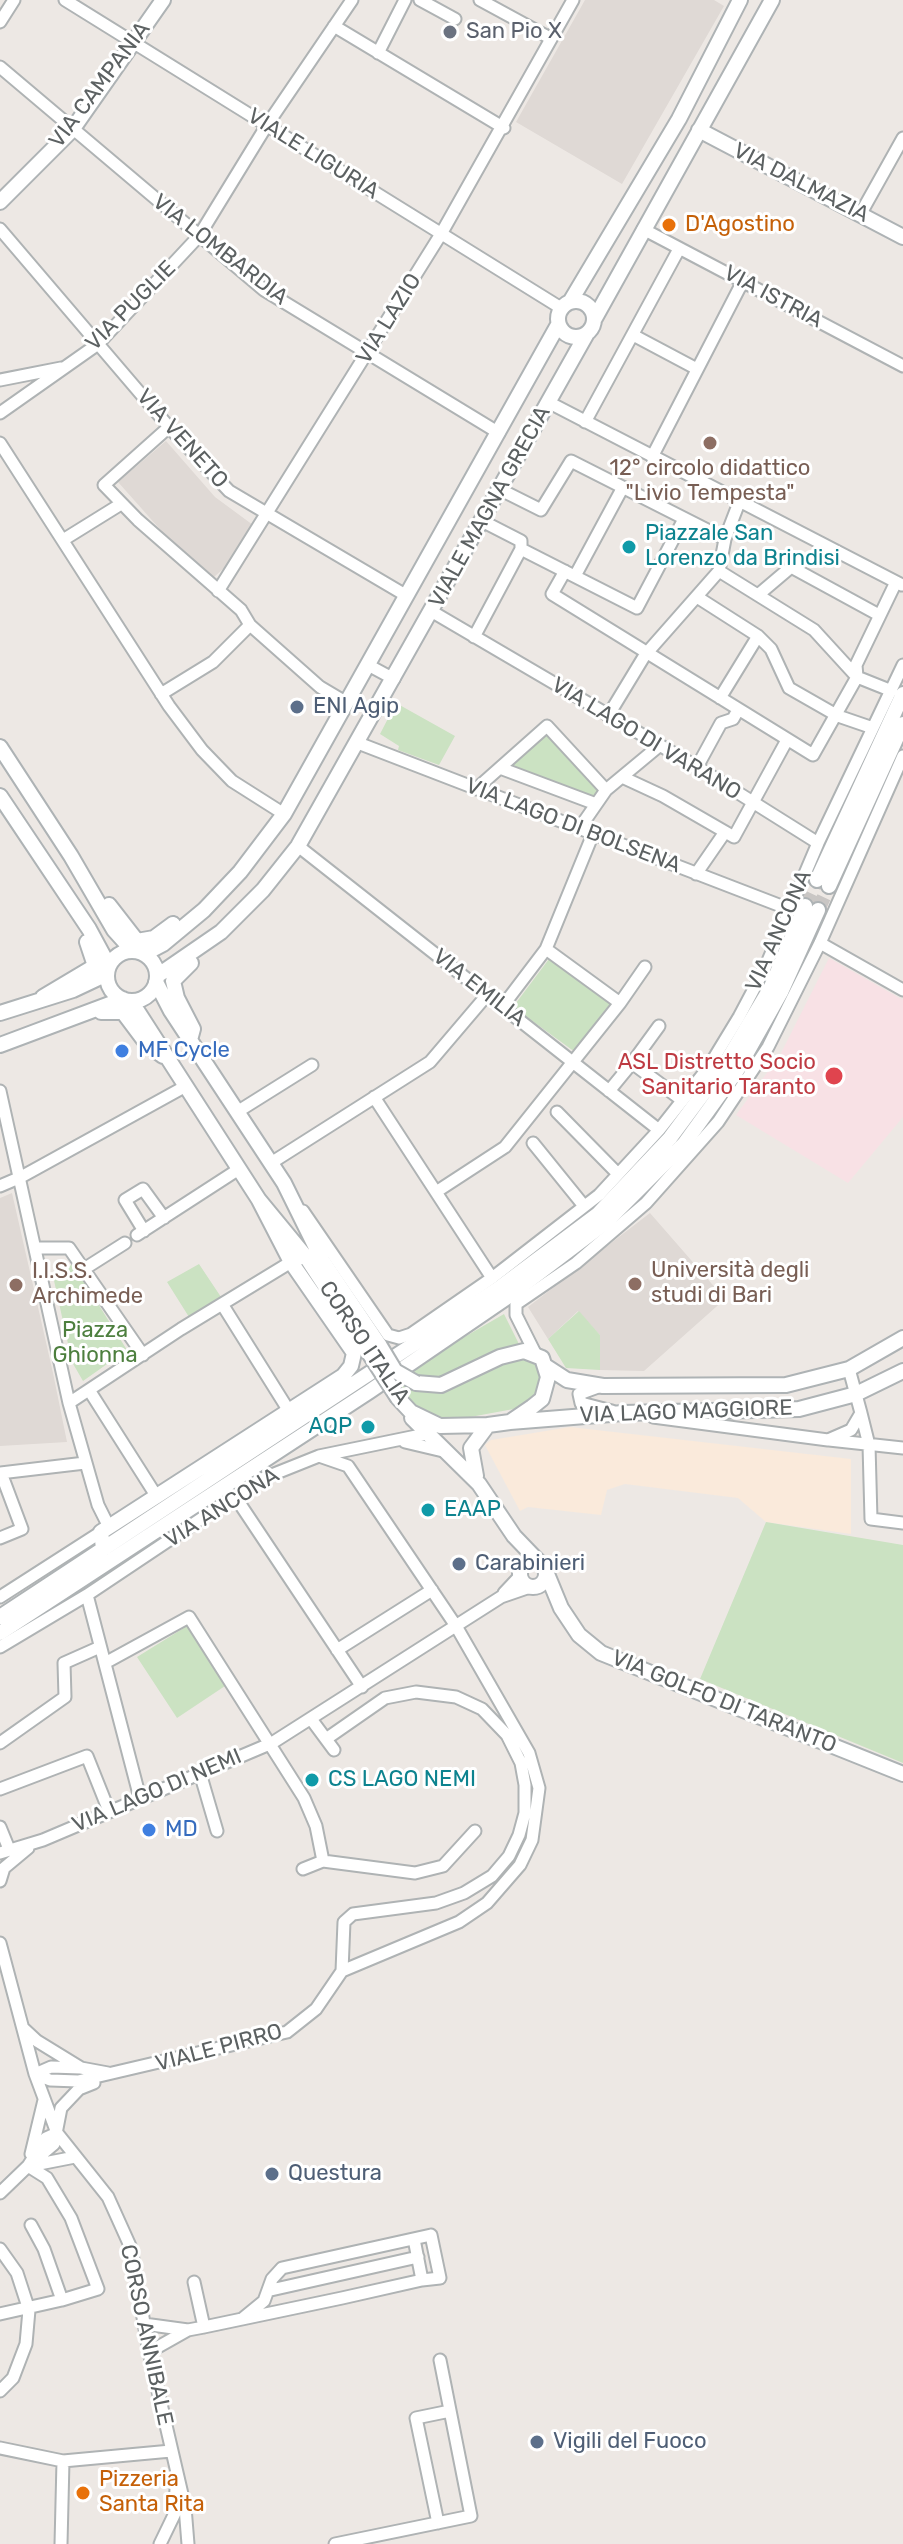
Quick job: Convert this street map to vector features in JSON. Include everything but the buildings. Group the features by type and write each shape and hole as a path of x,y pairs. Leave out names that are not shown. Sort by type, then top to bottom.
{"street":[{"path":"0,22 14,0"},
{"name":"VIALE LIGURIA","path":"65,0 441,234 566,305"},
{"name":"VIA CAMPANIA","path":"0,202 72,130 136,43 163,0"},
{"name":"VIA PUGLIE","path":"0,413 98,344 199,236 267,125 352,0"},
{"path":"420,0 455,19"},
{"path":"480,0 550,38"},
{"name":"VIA LAZIO","path":"218,591 441,234 504,128 573,0"},
{"name":"VIALE MAGNA GRECIA","path":"141,949 189,912 204,910 240,872 284,814 499,433 566,305 679,119 740,0"},
{"name":"VIALE MAGNA GRECIA","path":"157,979 221,932 263,890 298,846 772,0"},
{"path":"378,53 404,1"},
{"path":"334,26 504,128"},
{"name":"VIA LOMBARDIA","path":"0,67 264,290 499,433"},
{"name":"VIA DALMAZIA","path":"699,130 903,237"},
{"path":"861,213 903,138"},
{"name":"VIA VENETO","path":"0,229 169,427 229,491 407,596"},
{"name":"VIA ISTRIA","path":"643,229 903,366"},
{"path":"585,422 679,249"},
{"path":"652,457 743,281"},
{"path":"566,305 587,304 595,318"},
{"path":"558,325 570,337 586,335"},
{"path":"633,335 697,369"},
{"name":"VIA PUGLIE","path":"0,380 65,368"},
{"path":"548,402 900,583 879,615 856,665 857,677 838,716 813,755 645,655 628,639 552,594 570,574 623,487"},
{"path":"169,427 104,485 121,504 241,610 250,625 320,687 347,703"},
{"path":"0,443 5,461 63,540 161,694 202,750 232,781 284,814"},
{"path":"499,489 541,510 571,461 725,539"},
{"path":"608,716 645,655 719,571 725,539 740,500"},
{"path":"63,540 121,504"},
{"path":"521,549 637,608 684,519"},
{"path":"474,637 521,549 521,541 482,521"},
{"path":"758,595 791,567 879,615"},
{"path":"719,571 814,630 857,677 897,693 823,883 903,724"},
{"path":"697,597 758,636 771,649 789,688 838,716 873,728"},
{"name":"VIA LAGO DI VARANO","path":"431,611 697,767 818,843"},
{"path":"161,694 213,662 250,625"},
{"path":"720,698 758,636"},
{"path":"368,665 394,679"},
{"name":"VIA ANCONA","path":"284,1183 388,1335 399,1338 411,1334 492,1278 584,1206 659,1130 739,1017 765,968 818,843 873,728 897,693 903,665"},
{"path":"697,767 721,723 733,719 738,710"},
{"path":"476,789 547,726 606,790"},
{"path":"622,777 663,796 734,837 787,740"},
{"name":"VIA LAGO DI BOLSENA","path":"358,743 789,909"},
{"path":"579,829 606,790 659,746"},
{"path":"0,747 122,942 141,949 155,967 157,979 147,996 80,1020 60,1021 0,1045"},
{"name":"VIA ANCONA","path":"535,1353 516,1315 516,1304 576,1263 656,1191 718,1122 768,1047 820,943 903,756"},
{"path":"500,768 596,804"},
{"path":"0,796 73,909 76,922 104,969 114,994 126,1004"},
{"path":"696,874 725,832"},
{"path":"502,1007 546,949 593,834"},
{"name":"VIA EMILIA","path":"298,846 659,1130"},
{"path":"48,871 71,856"},
{"path":"366,1386 628,1194 684,1144 736,1072 781,992 811,908 771,987 707,1089 628,1194"},
{"name":"VIALE MAGNA GRECIA","path":"190,1040 193,1029 177,998 173,981 178,973 218,943 221,932"},
{"path":"820,943 903,990"},
{"path":"0,1013 69,991 104,969 119,955 141,949"},
{"path":"546,949 620,1003"},
{"path":"436,1192 505,1147 645,967"},
{"name":"CORSO ITALIA","path":"157,979 190,1040 284,1183 322,1260 398,1398 424,1420 440,1426 466,1427 510,1422 542,1399 548,1377 547,1367"},
{"path":"271,1163 430,1062 487,995"},
{"name":"CORSO ITALIA","path":"126,1004 167,1057 259,1200 306,1257 374,1350 395,1371 416,1383 441,1385 514,1352 535,1353"},
{"path":"609,1091 659,1026"},
{"path":"632,1063 685,1096 707,1089"},
{"path":"237,1112 312,1065"},
{"path":"0,1186 186,1086"},
{"path":"0,1091 69,1403 105,1530 108,1554 122,1572"},
{"path":"374,1097 492,1278"},
{"path":"557,1112 618,1174"},
{"path":"533,1143 584,1206"},
{"path":"628,1194 631,1160"},
{"path":"164,1218 143,1189 125,1200 141,1233 164,1218 239,1169"},
{"path":"628,1194 656,1191"},
{"name":"VIA ANCONA","path":"105,1530 343,1376 354,1353 291,1262 259,1200"},
{"path":"84,1269 125,1243"},
{"path":"37,1248 69,1248 143,1355"},
{"path":"69,1403 222,1304 291,1262 306,1257"},
{"path":"222,1304 289,1411"},
{"name":"VIA LAGO MAGGIORE","path":"547,1367 567,1380 603,1386 786,1385 849,1369 903,1338"},
{"path":"535,1353 547,1367"},
{"path":"849,1369 869,1445 871,1519 903,1523"},
{"name":"VIA LAGO MAGGIORE","path":"510,1422 623,1413 799,1409 856,1394 903,1371"},
{"name":"VIA ANCONA","path":"0,1633 185,1495 366,1386"},
{"name":"VIA ANCONA","path":"0,1617 108,1554 366,1386"},
{"path":"603,1386 579,1394 581,1403 623,1413 903,1448"},
{"path":"716,1386 716,1412"},
{"path":"89,1390 159,1495 185,1495"},
{"path":"398,1398 427,1433 479,1484 514,1536 543,1568 544,1582 527,1579"},
{"path":"828,1440 851,1430 861,1413"},
{"path":"479,1484 471,1460 471,1448 488,1425"},
{"name":"VIA ANCONA","path":"0,1647 87,1595 259,1480 319,1456 466,1427"},
{"path":"393,1441 421,1443 449,1454"},
{"path":"319,1456 348,1466 456,1626 529,1753 539,1788 537,1821 532,1840 504,1887 459,1922 342,1971 344,1922 353,1914 436,1903 464,1893 492,1876 509,1856 525,1813 521,1763 511,1742 482,1709 456,1697 416,1692 385,1698 326,1739"},
{"path":"0,1538 22,1529 0,1473 85,1463"},
{"path":"236,1498 362,1687"},
{"path":"0,1597 105,1530"},
{"path":"514,1536 527,1579"},
{"path":"527,1579 531,1561 543,1568"},
{"name":"VIA GOLFO DI TARANTO","path":"543,1568 561,1608 579,1635 601,1653 903,1774"},
{"name":"VIA GOLFO DI TARANTO","path":"527,1579 561,1608"},
{"name":"VIA LAGO DI NEMI","path":"43,1840 272,1743 527,1579"},
{"path":"337,1650 432,1590"},
{"path":"87,1595 140,1798"},
{"path":"105,1663 189,1617 272,1743 310,1812 323,1861"},
{"path":"0,1743 65,1697 64,1663 100,1647"},
{"path":"374,1679 385,1698"},
{"path":"482,1709 496,1696"},
{"path":"311,1719 334,1750"},
{"path":"0,1789 87,1756 109,1811"},
{"path":"200,1773 217,1831"},
{"path":"0,1827 4,1851 43,1840"},
{"path":"303,1869 323,1861 415,1873 443,1866 475,1831"},
{"path":"0,1881 4,1868 13,1857 43,1840"},
{"path":"492,1876 504,1887"},
{"name":"CORSO ANNIBALE","path":"0,1943 35,2074 57,2133 108,2197 131,2248 149,2352 185,2507 188,2544"},
{"name":"VIALE PIRRO","path":"35,2074 50,2080 78,2081 287,2032 316,2009 342,1971"},
{"name":"VIALE PIRRO","path":"23,2028 37,2041 81,2068"},
{"name":"VIALE PIRRO","path":"35,2074 51,2067 117,2074"},
{"name":"VIALE PIRRO","path":"57,2133 61,2108 79,2089 117,2074"},
{"path":"28,2166 44,2100"},
{"path":"0,2193 28,2166 46,2138 57,2133"},
{"path":"28,2166 75,2157"},
{"path":"0,2314 29,2310 98,2289 71,2218 47,2178 28,2166"},
{"path":"31,2225 44,2249 62,2300"},
{"path":"144,2324 188,2330 242,2319 422,2280 440,2278 431,2235 282,2268 272,2279 271,2290 264,2301 242,2319"},
{"path":"414,2239 422,2280"},
{"path":"0,2249 17,2273 29,2310 26,2344 13,2378 0,2391"},
{"path":"271,2290 418,2257"},
{"path":"194,2282 204,2327"},
{"path":"149,2352 188,2330"},
{"path":"335,2544 471,2516 440,2360"},
{"path":"438,2523 416,2418 450,2411"},
{"path":"0,2448 63,2461 171,2451"},
{"path":"61,2544 63,2461"},
{"path":"160,2544 175,2513 177,2479"}],"shaded area":[{"path":"585,0 714,0 724,6 622,184 516,122"},
{"path":"166,441 215,497 253,525 231,562 214,577 174,545 118,482"},
{"name":"ASL Distretto Socio Sanitario Taranto","path":"829,958 903,1000 903,1117 848,1183 736,1115 780,1055"},
{"name":"I.I.S.S. Archimede","path":"12,1193 67,1442 0,1446 0,1198"},
{"name":"Università degli studi di Bari","path":"650,1213 725,1299 644,1371 600,1370 600,1335 578,1311 548,1339 528,1307"},
{"path":"570,1427 851,1459 851,1534 766,1522 738,1498 625,1484 607,1490 601,1515 528,1507 520,1511 485,1445 491,1440"}],"green space":[{"path":"396,703 455,736 439,765 398,750 399,746 380,734"},
{"path":"546,731 603,791 597,800 511,767 510,762"},
{"path":"549,959 611,1003 575,1052 513,1007"},
{"name":"Piazza Ghionna","path":"73,1264 127,1350 83,1381 72,1362 53,1276"},
{"path":"199,1264 221,1297 189,1317 167,1282"},
{"path":"579,1311 600,1335 600,1370 566,1368 548,1339"},
{"path":"504,1314 519,1344 439,1381 417,1377 411,1368"},
{"path":"517,1356 536,1359 543,1370 539,1390 519,1408 454,1420 433,1416 417,1408 400,1391 404,1385 429,1391 454,1387"},
{"path":"766,1522 903,1545 903,1763 700,1679"},
{"path":"187,1626 225,1686 177,1718 137,1657"}],"tunnel":[{"path":"805,906 817,880"},
{"path":"818,910 829,886"}],"place":[{"name":"San Pio X","path":"450,32"},
{"name":"D'Agostino","path":"669,225"},
{"name":"12° circolo didattico \"Livio Tempesta\"","path":"710,443"},
{"name":"Piazzale San Lorenzo da Brindisi","path":"629,547"},
{"name":"ENI Agip","path":"297,707"},
{"name":"MF Cycle","path":"122,1051"},
{"name":"ASL Distretto Socio Sanitario Taranto","path":"834,1076"},
{"name":"Università degli studi di Bari","path":"635,1284"},
{"name":"I.I.S.S. Archimede","path":"16,1285"},
{"name":"AQP","path":"368,1427"},
{"name":"EAAP","path":"428,1510"},
{"name":"Carabinieri","path":"459,1564"},
{"name":"CS LAGO NEMI","path":"312,1780"},
{"name":"MD","path":"149,1830"},
{"name":"Questura","path":"272,2174"},
{"name":"Vigili del Fuoco","path":"537,2442"},
{"name":"Pizzeria Santa Rita","path":"83,2493"}]}
